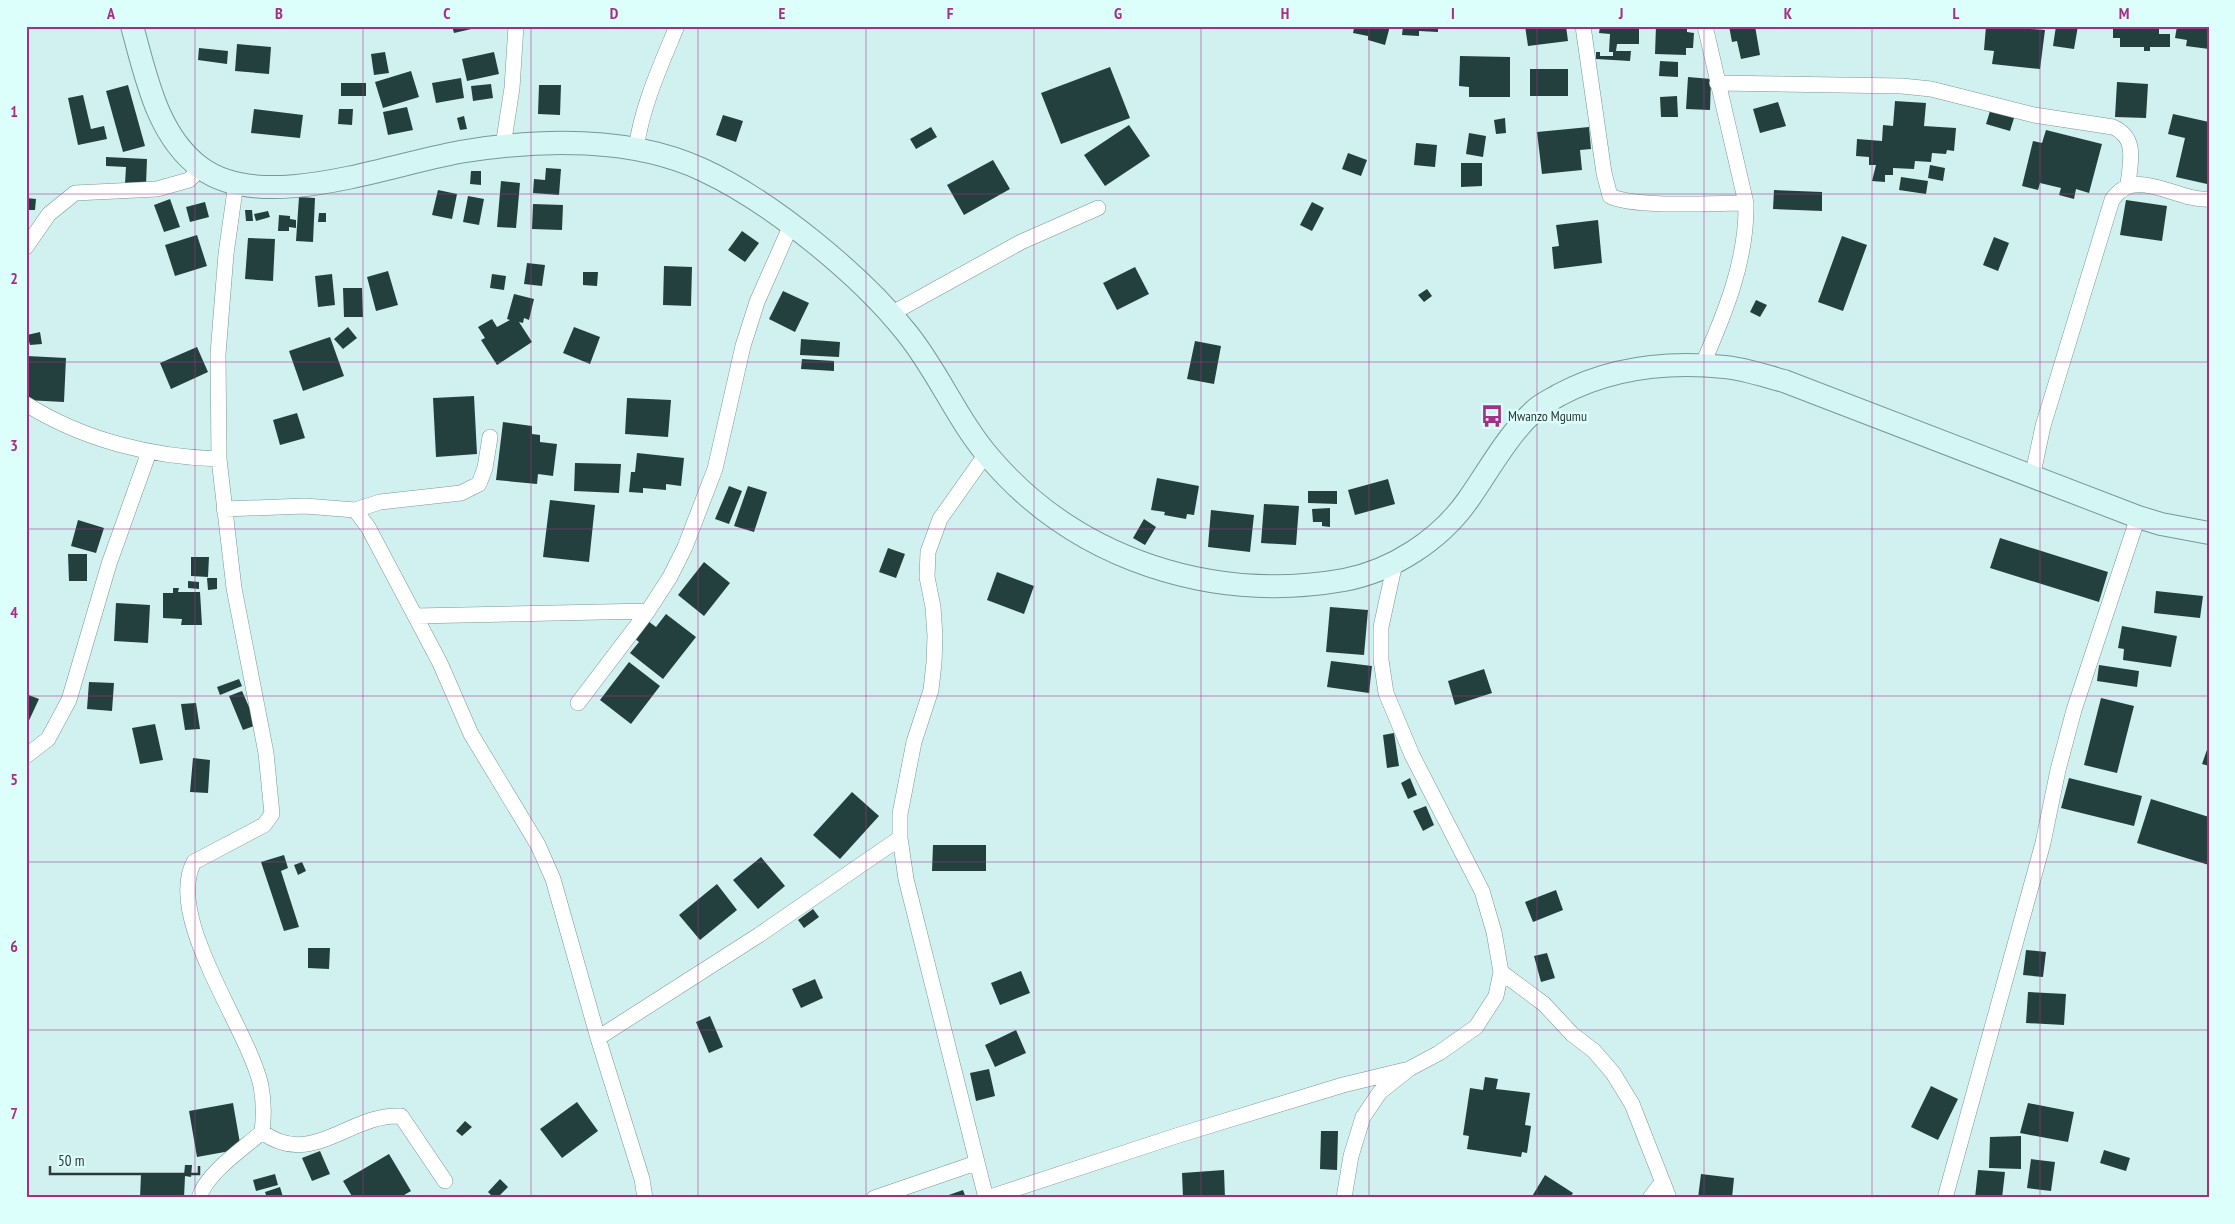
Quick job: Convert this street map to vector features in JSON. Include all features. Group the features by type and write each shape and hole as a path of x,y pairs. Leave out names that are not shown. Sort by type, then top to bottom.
{"street":[{"path":"132,26 155,104 178,146 201,168 222,179 236,183 265,188 304,186 462,151 557,142 636,150 683,160 724,179 791,225 861,282 906,332 986,454 1018,488 1061,522 1128,560 1185,577 1244,585 1302,585 1348,579 1395,564 1426,542 1464,506 1510,438 1537,407 1576,386 1614,372 1636,367 1729,367 1784,382 2138,517 2161,524 2209,533"},
{"path":"503,146 512,88 516,26"},
{"path":"636,150 640,122 648,96 677,26"},
{"path":"1583,26 1604,173 1610,196 1617,199 1640,202 1746,203"},
{"path":"1702,366 1726,311 1741,261 1746,226 1746,203 1705,26"},
{"path":"1717,83 1902,86 1931,89 2034,115 2113,127 2124,132 2129,138 2128,185"},
{"path":"26,247 49,214 75,193 157,189 189,180 201,168"},
{"path":"199,1198 201,1190 222,1167 262,1132 264,1112 261,1086 247,1046 203,954 190,909 187,883 188,874 194,862 264,825 272,814 266,753 234,588 219,459 218,354 226,254 236,183"},
{"path":"2032,478 2043,426 2084,294 2101,231 2112,200 2118,190 2128,185 2142,185 2190,198 2209,199"},
{"path":"889,314 1021,242 1098,208"},
{"path":"578,703 648,611 670,577 685,547 715,469 743,346 757,302 791,225"},
{"path":"26,404 43,415 102,439 149,452 219,459"},
{"path":"224,509 305,506 355,510 380,502 461,493 479,484 485,468 490,436"},
{"path":"26,756 48,739 69,700 109,564 149,452"},
{"path":"986,454 940,519 928,552 927,577 933,607 935,636 934,663 931,690 914,742 900,814 900,838 906,879 986,1198 1117,1154 1343,1085 1409,1069"},
{"path":"355,510 368,527 440,663 476,742 538,845 553,879 598,1038 642,1179 645,1198"},
{"path":"1946,1198 2043,843 2058,770 2074,710 2138,517"},
{"path":"1344,1198 1351,1156 1363,1117 1380,1092 1409,1069 1440,1053 1476,1027 1496,996 1501,972 1494,932 1482,891 1412,754 1386,693 1381,660 1381,627 1395,564"},
{"path":"415,616 648,611"},
{"path":"598,1038 759,935 900,838"},
{"path":"1501,972 1544,1004 1572,1034 1594,1051 1613,1073 1632,1104 1669,1198"},
{"path":"262,1132 274,1141 292,1147 309,1144 385,1115 401,1116 445,1181"},
{"path":"874,1198 976,1163"},
{"path":"1650,1198 1662,1182"}],"building":[{"path":"452,26 480,26 480,27 454,33"},
{"path":"1348,26 1390,26 1385,45 1368,40 1368,36 1353,33 1354,28"},
{"path":"1403,26 1438,26 1438,32 1419,31 1419,36 1402,35"},
{"path":"1525,26 1566,26 1568,41 1528,46"},
{"path":"1600,26 1639,26 1639,44 1617,44 1616,51 1631,51 1630,61 1596,59 1596,52 1600,52 1600,56 1613,56 1613,52 1609,52 1610,34 1599,33"},
{"path":"1656,26 1687,26 1687,32 1694,33 1693,48 1686,48 1686,55 1655,54"},
{"path":"1729,26 1755,26 1760,55 1741,59 1737,41 1732,42"},
{"path":"1986,26 2045,30 2040,69 1992,64 1994,51 1984,50"},
{"path":"2056,26 2078,26 2074,49 2053,46"},
{"path":"2113,26 2159,26 2159,34 2170,34 2170,47 2150,47 2150,51 2144,51 2144,47 2120,47 2120,38 2113,38"},
{"path":"2177,26 2209,26 2209,49 2186,46 2187,40 2175,38"},
{"path":"237,44 271,47 269,74 235,71"},
{"path":"199,48 228,51 227,64 198,60"},
{"path":"385,52 389,73 374,75 371,54"},
{"path":"494,52 499,74 467,81 462,59"},
{"path":"1460,56 1510,57 1510,97 1469,97 1469,87 1459,86"},
{"path":"1660,61 1678,62 1678,77 1659,76"},
{"path":"1110,67 1130,118 1061,144 1041,93"},
{"path":"1530,69 1568,69 1568,96 1530,96"},
{"path":"411,71 419,97 383,108 375,82"},
{"path":"1688,77 1711,79 1710,110 1686,109"},
{"path":"461,78 464,98 436,103 432,83"},
{"path":"2117,82 2148,84 2146,118 2115,117"},
{"path":"341,83 366,83 366,96 341,96"},
{"path":"491,84 493,98 473,101 471,86"},
{"path":"128,85 145,146 123,152 106,91"},
{"path":"539,85 561,85 560,115 538,114"},
{"path":"83,95 91,129 104,126 107,139 78,145 68,98"},
{"path":"1677,96 1678,117 1661,117 1660,97"},
{"path":"1895,101 1926,103 1924,126 1956,128 1954,151 1947,150 1946,154 1932,153 1931,162 1915,161 1914,169 1893,168 1893,175 1885,175 1885,182 1872,181 1876,165 1869,165 1869,157 1856,156 1857,139 1882,141 1883,125 1893,126"},
{"path":"1778,102 1786,126 1760,133 1753,109"},
{"path":"407,107 413,130 388,135 383,112"},
{"path":"254,109 303,115 300,138 251,133"},
{"path":"339,109 353,109 352,125 338,124"},
{"path":"1990,111 2014,118 2010,131 1986,124"},
{"path":"2173,114 2209,122 2207,184 2176,177 2185,138 2168,134"},
{"path":"723,115 743,121 736,142 716,135"},
{"path":"464,116 467,129 460,130 457,118"},
{"path":"1505,118 1506,133 1496,134 1494,120"},
{"path":"1129,125 1150,156 1105,186 1084,155"},
{"path":"931,127 937,137 916,149 910,139"},
{"path":"1589,127 1591,149 1580,150 1582,170 1542,174 1537,132"},
{"path":"2046,130 2102,144 2089,193 2076,189 2074,199 2059,195 2061,188 2040,183 2038,190 2022,186 2033,141 2042,143"},
{"path":"1469,133 1486,136 1483,157 1466,154"},
{"path":"1416,143 1437,145 1435,167 1414,165"},
{"path":"1348,153 1367,160 1361,176 1342,169"},
{"path":"106,157 147,159 146,185 125,184 126,167 106,166"},
{"path":"993,160 1010,189 964,215 947,185"},
{"path":"1461,163 1482,163 1482,186 1461,187"},
{"path":"1930,165 1945,168 1943,181 1928,178"},
{"path":"546,168 561,169 559,195 533,193 534,179 545,180"},
{"path":"471,171 481,171 481,185 470,184"},
{"path":"1901,177 1928,181 1926,194 1899,190"},
{"path":"501,181 520,183 516,228 497,227"},
{"path":"438,190 457,194 452,219 432,215"},
{"path":"1774,190 1822,192 1822,211 1773,209"},
{"path":"468,196 484,199 479,225 463,222"},
{"path":"299,197 315,198 313,242 296,241"},
{"path":"26,198 36,199 35,210 26,210"},
{"path":"170,199 180,227 164,232 154,205"},
{"path":"2126,200 2167,206 2162,241 2120,235"},
{"path":"205,202 209,217 190,222 186,207"},
{"path":"1312,202 1324,208 1312,231 1300,225"},
{"path":"533,204 563,205 562,230 532,229"},
{"path":"245,210 252,210 253,221 246,221"},
{"path":"268,211 270,217 256,221 254,214"},
{"path":"319,213 326,213 326,222 318,222"},
{"path":"279,215 290,216 290,219 296,220 296,228 289,227 289,231 278,231"},
{"path":"1598,220 1602,263 1554,269 1552,247 1559,246 1556,225"},
{"path":"742,231 759,243 745,262 728,250"},
{"path":"197,235 207,266 175,276 165,245"},
{"path":"1842,236 1867,245 1843,311 1818,302"},
{"path":"1994,237 2009,243 1998,271 1983,265"},
{"path":"248,238 275,239 273,281 245,279"},
{"path":"527,263 545,265 542,286 524,284"},
{"path":"664,266 692,267 691,306 663,305"},
{"path":"1135,267 1149,294 1117,310 1103,283"},
{"path":"388,271 398,305 376,311 367,277"},
{"path":"583,272 598,272 597,286 583,285"},
{"path":"332,274 335,305 318,307 315,276"},
{"path":"492,274 506,276 504,290 490,288"},
{"path":"343,288 362,288 363,317 344,317"},
{"path":"1427,289 1432,296 1424,302 1418,295"},
{"path":"783,291 809,303 795,332 769,319"},
{"path":"514,294 534,299 529,320 524,318 523,323 519,322 532,342 497,365 481,340 485,338 478,327 492,319 497,327 510,320 507,319"},
{"path":"1756,300 1767,305 1760,317 1750,312"},
{"path":"348,327 357,338 343,349 334,339"},
{"path":"574,327 600,337 590,364 563,353"},
{"path":"40,332 42,344 30,345 27,335"},
{"path":"330,337 344,376 303,391 289,351"},
{"path":"801,339 840,342 839,357 800,355"},
{"path":"1195,341 1221,346 1214,384 1187,379"},
{"path":"197,347 208,372 171,389 160,363"},
{"path":"27,356 66,358 64,402 26,400"},
{"path":"802,359 834,361 834,371 801,369"},
{"path":"474,396 477,454 436,457 433,398"},
{"path":"627,398 671,400 668,437 625,434"},
{"path":"297,413 305,438 280,445 273,420"},
{"path":"503,422 532,426 532,434 540,435 540,442 557,444 553,476 538,474 537,484 496,480"},
{"path":"637,453 684,458 681,486 666,484 666,490 643,488 643,493 629,492 631,472 635,472"},
{"path":"575,463 621,464 619,493 574,491"},
{"path":"1157,478 1199,486 1194,515 1187,514 1186,519 1164,515 1165,512 1151,510"},
{"path":"1388,479 1395,504 1355,515 1348,490"},
{"path":"729,486 742,491 729,524 715,519"},
{"path":"748,486 767,492 754,532 734,526"},
{"path":"1308,491 1337,491 1337,504 1308,503"},
{"path":"550,500 595,505 589,562 543,557"},
{"path":"1264,504 1299,506 1296,545 1261,543"},
{"path":"1330,508 1330,527 1322,526 1322,522 1313,522 1312,509"},
{"path":"1211,510 1254,515 1250,552 1208,547"},
{"path":"1144,519 1156,527 1145,545 1133,538"},
{"path":"78,520 104,528 96,553 71,546"},
{"path":"2000,538 2108,572 2099,602 1990,568"},
{"path":"888,548 905,554 896,578 879,572"},
{"path":"68,554 87,554 87,581 69,581"},
{"path":"191,557 209,557 208,577 191,576"},
{"path":"704,562 730,583 704,616 678,595"},
{"path":"997,572 1034,586 1024,614 987,600"},
{"path":"207,578 217,578 217,589 208,590"},
{"path":"188,581 199,582 199,589 188,588"},
{"path":"173,588 179,588 178,592 200,592 202,625 181,625 182,619 163,618 163,593 173,593"},
{"path":"2156,591 2203,596 2200,618 2154,613"},
{"path":"116,603 150,605 148,643 114,641"},
{"path":"1330,607 1368,610 1364,655 1326,652"},
{"path":"666,614 696,637 663,679 630,653 639,642 634,638 648,621 656,627"},
{"path":"2122,626 2177,636 2171,667 2123,660 2124,649 2118,648"},
{"path":"1331,661 1372,666 1369,693 1327,687"},
{"path":"629,662 660,686 631,724 600,700"},
{"path":"2099,665 2139,671 2137,687 2097,681"},
{"path":"1484,669 1492,693 1455,705 1448,681"},
{"path":"239,679 242,686 220,695 217,687"},
{"path":"89,682 114,683 112,711 87,709"},
{"path":"242,691 257,725 243,730 229,696"},
{"path":"26,694 39,699 26,727"},
{"path":"2101,698 2134,706 2117,773 2084,765"},
{"path":"196,703 200,729 185,730 181,704"},
{"path":"155,724 163,760 140,764 132,728"},
{"path":"1394,733 1399,766 1387,768 1383,735"},
{"path":"2209,744 2209,766 2202,764"},
{"path":"193,758 210,760 208,793 190,792"},
{"path":"1410,778 1417,795 1408,799 1401,783"},
{"path":"2069,778 2142,796 2134,826 2061,808"},
{"path":"852,792 879,816 840,859 813,835"},
{"path":"2151,799 2209,817 2209,865 2137,843"},
{"path":"1426,806 1434,825 1423,831 1413,811"},
{"path":"933,845 986,845 986,871 932,871"},
{"path":"284,855 288,868 281,871 299,927 284,931 261,862"},
{"path":"761,857 785,886 758,909 733,880"},
{"path":"302,862 306,871 298,875 294,865"},
{"path":"717,884 737,910 700,940 679,915"},
{"path":"1556,890 1563,910 1533,922 1525,902"},
{"path":"813,909 819,917 804,928 798,920"},
{"path":"308,948 330,948 329,969 308,968"},
{"path":"2026,950 2046,952 2043,977 2023,975"},
{"path":"1547,953 1555,978 1541,982 1534,956"},
{"path":"1021,971 1030,993 1000,1005 991,983"},
{"path":"815,979 823,998 801,1008 792,989"},
{"path":"2028,992 2066,994 2064,1025 2026,1023"},
{"path":"710,1016 723,1047 709,1053 696,1022"},
{"path":"1016,1030 1026,1053 995,1067 985,1045"},
{"path":"989,1069 995,1096 976,1101 970,1073"},
{"path":"1485,1077 1498,1079 1496,1089 1530,1093 1525,1125 1531,1126 1527,1153 1522,1152 1521,1157 1467,1149 1469,1136 1463,1135 1470,1088 1483,1090"},
{"path":"1931,1086 1958,1099 1938,1140 1911,1127"},
{"path":"577,1102 598,1131 562,1158 540,1129"},
{"path":"233,1103 241,1149 197,1157 189,1111"},
{"path":"2028,1103 2074,1112 2068,1142 2020,1133"},
{"path":"465,1121 472,1127 462,1136 456,1131"},
{"path":"1321,1131 1338,1131 1337,1170 1320,1169"},
{"path":"2021,1136 2021,1169 1989,1168 1990,1137"},
{"path":"2104,1150 2130,1158 2126,1171 2100,1163"},
{"path":"320,1151 330,1174 312,1181 302,1158"},
{"path":"389,1154 411,1191 399,1198 353,1198 343,1181"},
{"path":"2031,1159 2055,1162 2051,1191 2027,1188"},
{"path":"185,1165 192,1165 191,1177 185,1176 184,1198 140,1198 141,1174 184,1175"},
{"path":"1224,1170 1225,1198 1183,1198 1182,1173"},
{"path":"1978,1170 2005,1172 2002,1198 1975,1198"},
{"path":"275,1174 278,1185 256,1191 253,1180"},
{"path":"1701,1174 1734,1178 1732,1198 1698,1198"},
{"path":"1545,1175 1573,1193 1570,1198 1531,1198"},
{"path":"500,1179 508,1187 497,1198 494,1198 488,1192"},
{"path":"280,1187 283,1197 267,1198 265,1192"},
{"path":"963,1190 966,1198 943,1198 943,1197"}],"place":[{"name":"Mwanzo Mgumu","path":"1492,416"}]}
